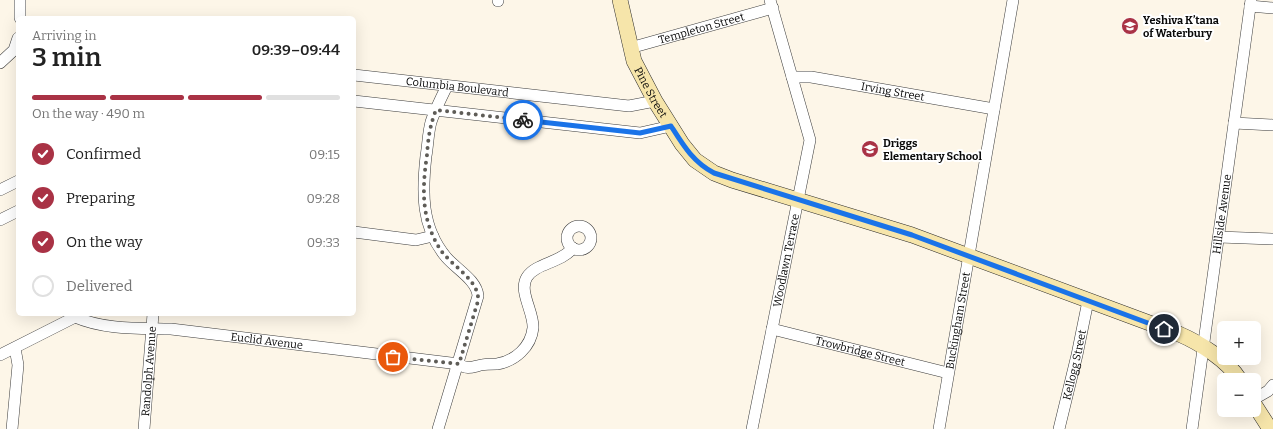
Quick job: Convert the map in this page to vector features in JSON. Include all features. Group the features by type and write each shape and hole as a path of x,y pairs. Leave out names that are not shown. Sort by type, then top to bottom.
{"street":[{"path":"20,0 20,16"},
{"name":"Pine Street","path":"620,0 630,48 637,69 655,101 688,152 706,169 732,180 912,235 1186,337 1204,348 1229,367 1234,373"},
{"name":"Buckingham Street","path":"939,429 1013,0"},
{"path":"1251,3 1273,8"},
{"name":"Hillside Avenue","path":"1192,429 1251,3"},
{"name":"Templeton Street","path":"630,48 771,4"},
{"name":"Woodlawn Terrace","path":"752,429 810,140 771,4"},
{"path":"0,63 14,50 16,44"},
{"name":"Columbia Boulevard","path":"356,75 629,106 655,101"},
{"name":"Irving Street","path":"792,77 811,76 994,109"},
{"path":"438,429 459,364 476,306 478,293 474,285 445,256 433,236 426,216 423,193 430,126 446,86"},
{"path":"356,101 640,133 671,126"},
{"path":"1234,123 1273,125"},
{"path":"0,190 16,182"},
{"path":"0,220 16,212"},
{"path":"356,232 416,240 433,236"},
{"path":"1219,237 1273,239"},
{"name":"Euclid Avenue","path":"0,355 78,316 97,325 171,329 459,364 466,368 475,368 481,365 508,361 517,356 524,349 530,338 533,326 531,311 525,290 526,279 535,270 566,256 573,248"},
{"name":"Kellogg Street","path":"1059,429 1076,362 1088,301"},
{"name":"Randolph Avenue","path":"144,429 153,316"},
{"name":"Trowbridge Street","path":"772,330 948,373"},
{"path":"12,429 18,365 15,348"},
{"path":"1261,394 1268,391 1273,385"},
{"path":"1261,415 1270,429"}],"way so far":[{"path":"393,357 459,364 478,301 476,287 450,262 440,249 430,229 425,212 423,193 425,171 430,126 436,110 523,120"}],"place":[{"name":"Yeshiva K’tana of Waterbury","path":"1130,26"},
{"name":"Driggs Elementary School","path":"870,149"}],"route":[{"path":"523,120 640,133 653,132 671,126 691,156 700,165 714,173 732,180 912,235 1164,329"}]}
